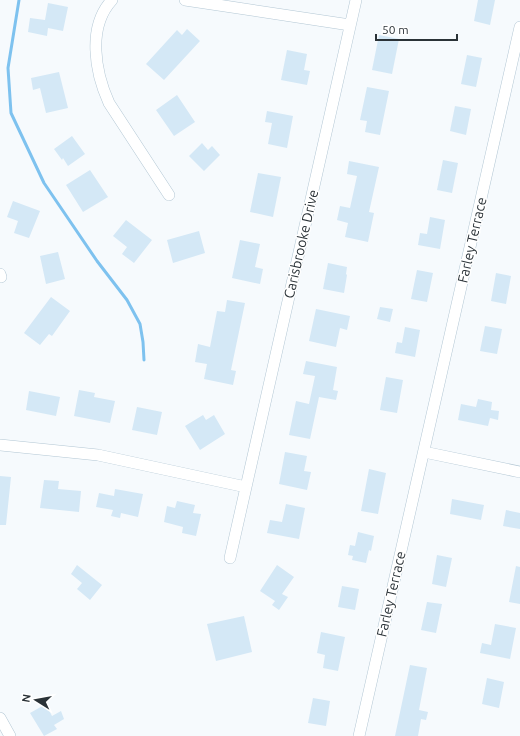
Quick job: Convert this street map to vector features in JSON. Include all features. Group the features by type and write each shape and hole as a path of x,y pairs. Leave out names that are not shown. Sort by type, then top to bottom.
{"street":[{"path":"112,0 106,7 100,21 97,37 96,54 102,88 109,103 169,195"},
{"path":"185,0 350,25"},
{"name":"Carisbrooke Drive","path":"230,558 356,0"},
{"name":"Farley Terrace","path":"359,736 520,27"},
{"path":"0,445 98,455 246,487"},
{"path":"424,452 520,472"},
{"path":"0,718 10,736"}],"building":[{"path":"478,0 495,0 490,25 474,21"},
{"path":"48,3 68,7 63,31 48,28 47,36 28,32 30,18 45,20"},
{"path":"187,29 200,41 164,80 146,64 177,30 182,35"},
{"path":"379,35 399,39 392,74 372,70"},
{"path":"287,50 307,54 304,70 310,71 307,85 281,80"},
{"path":"467,55 482,58 476,87 461,84"},
{"path":"59,72 68,108 46,113 40,88 33,90 31,78"},
{"path":"367,87 389,91 380,135 365,132 367,121 360,120"},
{"path":"177,95 195,122 174,136 156,110"},
{"path":"455,106 471,109 466,135 450,131"},
{"path":"267,111 293,116 287,148 268,144 272,123 265,122"},
{"path":"72,136 85,154 68,166 63,158 62,160 54,149"},
{"path":"202,143 208,150 212,146 220,155 204,171 189,156"},
{"path":"443,160 458,163 452,193 437,190"},
{"path":"349,161 379,167 369,212 374,213 368,242 345,237 348,223 337,220 340,206 350,208 357,176 347,174"},
{"path":"90,170 108,197 83,212 66,185"},
{"path":"258,173 281,177 273,217 250,212"},
{"path":"13,201 40,211 29,238 14,233 18,221 7,217"},
{"path":"430,217 445,220 440,249 418,245 420,233 427,234"},
{"path":"126,220 152,240 134,263 122,254 127,247 113,236"},
{"path":"199,231 205,253 173,263 167,240"},
{"path":"240,240 260,244 255,267 263,269 260,284 232,278"},
{"path":"58,252 65,279 46,284 40,256"},
{"path":"328,263 347,267 344,293 323,289"},
{"path":"417,270 433,273 427,302 411,299"},
{"path":"496,273 511,276 506,304 491,301"},
{"path":"51,297 70,311 52,336 49,334 40,345 24,333"},
{"path":"227,300 245,303 231,370 236,371 233,385 204,379 207,364 195,362 198,344 210,347 217,311 225,312"},
{"path":"380,307 393,309 390,322 377,319"},
{"path":"316,309 350,316 347,330 340,328 336,347 309,341"},
{"path":"485,326 502,329 497,354 480,351"},
{"path":"405,327 420,330 415,357 395,353 397,342 402,343"},
{"path":"306,361 337,367 333,390 338,391 336,400 319,397 310,439 289,435 296,401 309,404 315,376 303,374"},
{"path":"386,377 403,380 397,413 380,410"},
{"path":"79,390 95,393 94,397 115,401 110,423 74,416"},
{"path":"29,391 60,397 56,416 26,410"},
{"path":"478,399 492,402 491,410 499,411 498,420 490,418 488,426 458,420 461,404 476,407"},
{"path":"137,407 162,412 157,435 132,430"},
{"path":"203,415 206,420 214,415 225,434 200,450 185,426"},
{"path":"285,452 307,456 304,471 311,472 307,490 279,484"},
{"path":"369,469 386,473 378,514 361,511"},
{"path":"0,476 11,477 6,525 0,525"},
{"path":"44,480 59,481 58,489 81,491 79,512 40,508"},
{"path":"115,489 143,494 138,517 121,513 120,518 111,516 113,510 96,507 99,493 114,496"},
{"path":"452,499 484,505 481,520 450,514"},
{"path":"177,501 195,505 193,513 201,514 196,536 182,533 183,527 164,522 167,506 175,508"},
{"path":"286,504 305,508 299,539 267,533 270,520 282,522"},
{"path":"506,510 520,513 520,529 503,526"},
{"path":"358,532 374,536 371,551 369,550 366,563 352,560 353,556 348,555 350,545 355,546"},
{"path":"437,555 452,558 446,587 432,584"},
{"path":"77,565 102,585 90,600 77,589 82,583 71,574"},
{"path":"277,565 294,577 282,594 288,597 279,610 272,605 275,601 260,591"},
{"path":"516,566 520,567 520,604 509,602"},
{"path":"342,586 359,589 355,610 338,607"},
{"path":"427,602 442,604 436,633 421,630"},
{"path":"244,616 252,652 216,661 207,624"},
{"path":"495,624 516,628 510,659 480,653 482,643 491,645"},
{"path":"321,632 345,637 338,671 323,668 325,655 317,653"},
{"path":"410,665 427,668 419,710 428,712 426,720 421,719 418,736 395,736"},
{"path":"487,678 504,682 499,708 482,704"},
{"path":"313,698 330,701 326,726 308,723"},
{"path":"46,704 52,716 61,711 64,719 54,725 57,729 44,736 30,713"}],"waterway":[{"path":"19,0 8,68 11,113 44,183 97,261 127,300 140,324 144,360"}]}
